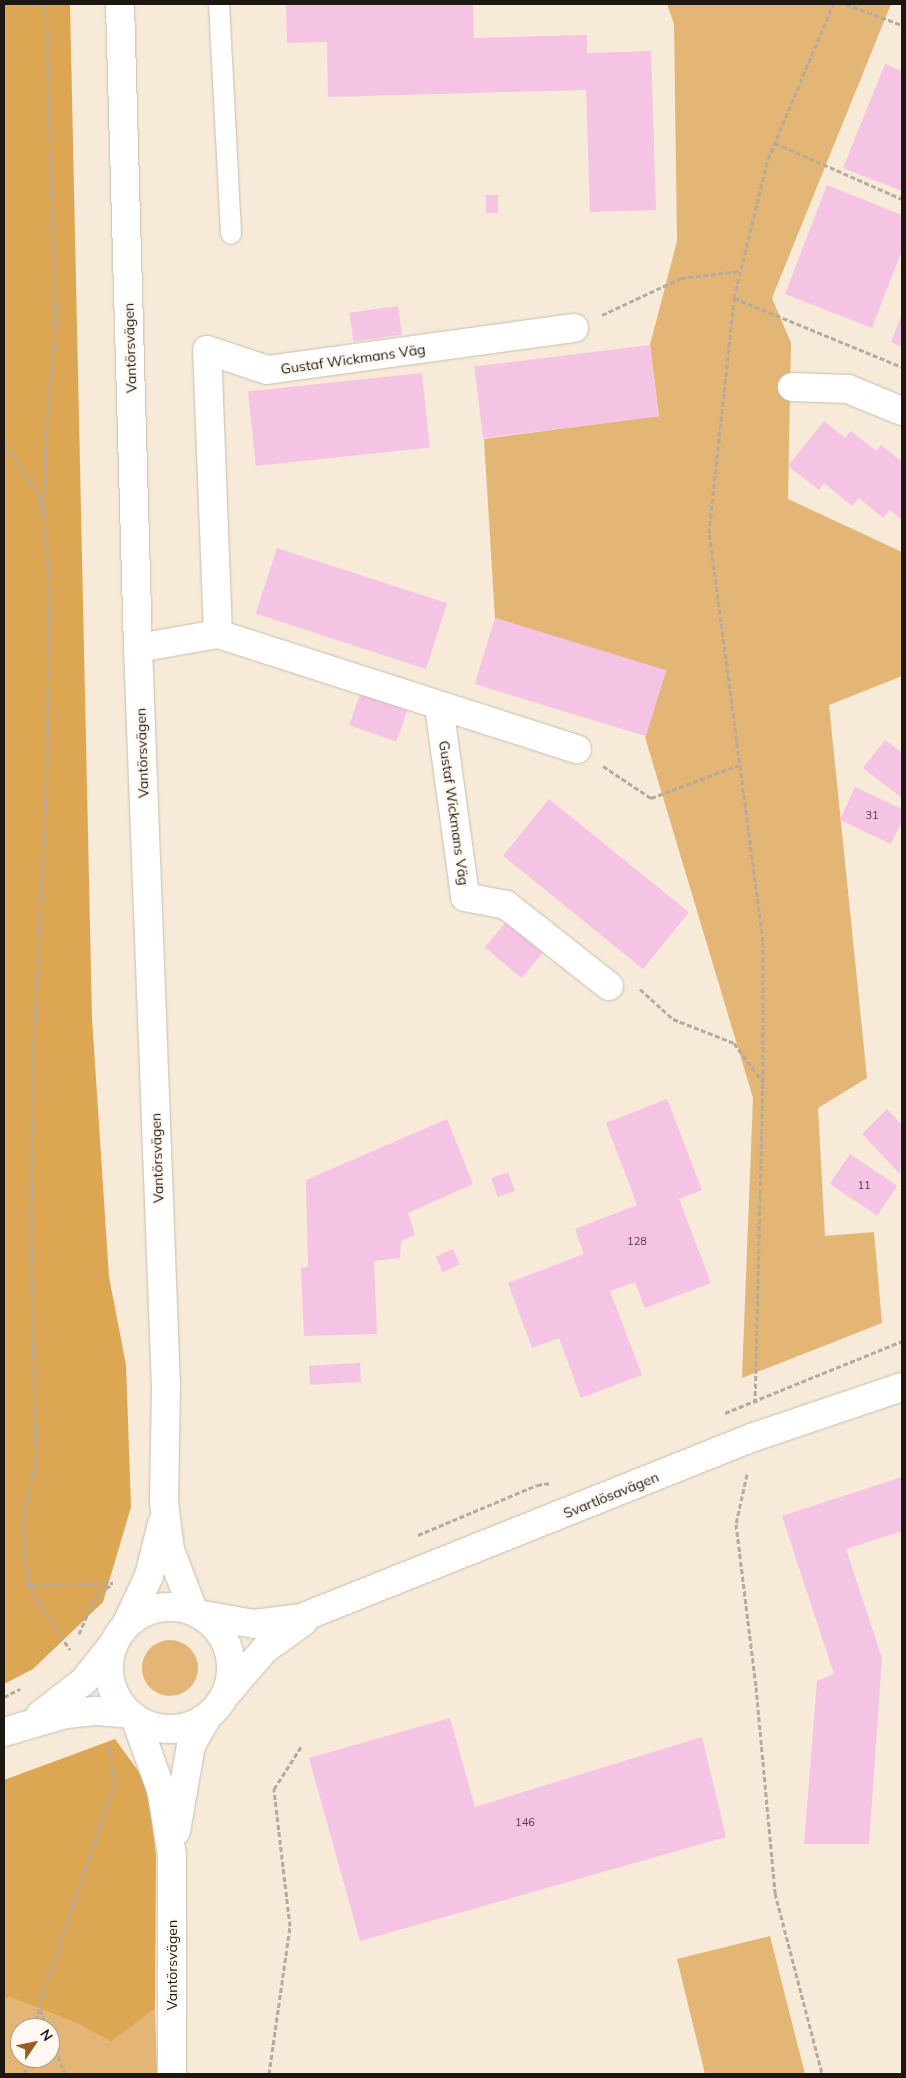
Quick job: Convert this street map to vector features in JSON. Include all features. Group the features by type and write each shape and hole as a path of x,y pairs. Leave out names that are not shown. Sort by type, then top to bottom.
{"street":[{"name":"Vantörsvägen","path":"120,4 138,648 166,1386 164,1502 170,1550 198,1612"},
{"name":"Gustaf Wickmans Väg","path":"218,634 207,350 267,370 574,328"},
{"path":"792,386 848,389 902,410"},
{"path":"138,648 218,634 577,749"},
{"name":"Gustaf Wickmans Väg","path":"440,706 465,896 506,905 609,986"},
{"name":"Svartlösavägen","path":"198,1612 254,1624 286,1622 323,1611 754,1437 902,1386"},
{"name":"Vantörsvägen","path":"121,1634 149,1576 164,1502"},
{"path":"162,1607 198,1612 227,1644 231,1664 229,1684 214,1709 190,1725 170,1728 133,1717 97,1711 66,1714 12,1728 60,1702 84,1681 121,1634 142,1614 162,1607"},
{"name":"Svartlösavägen","path":"214,1709 264,1650 323,1611"},
{"path":"121,1634 110,1662 111,1682 133,1717"},
{"name":"Vantörsvägen","path":"172,1855 191,1745 214,1709"},
{"name":"Vantörsvägen","path":"133,1717 161,1790 172,1855 172,2074"}],"lane":[{"path":"219,4 231,234"}],"path":[{"path":"28,1585 114,1583 100,1592 92,1603 72,1652 28,1585 23,1520 36,1462 31,1250 33,1060 47,768 50,609 44,519 46,433 56,323 46,4"},
{"path":"822,2074 775,1893 756,1687 736,1524 754,1437 764,1082 763,941 709,532 734,298 740,271 775,142 834,4"},
{"path":"846,4 902,25"},
{"path":"775,142 902,199"},
{"path":"574,328 681,278 740,271"},
{"path":"734,298 902,367"},
{"path":"4,442 39,494 44,519"},
{"path":"577,749 651,798 740,765"},
{"path":"609,986 631,981 673,1019 734,1043 764,1082"},
{"path":"38,2018 40,2006 115,1782 106,1735"},
{"path":"269,2074 290,1926 274,1789 301,1746"},
{"path":"40,2006 44,2018"},
{"path":"60,2061 65,2074"}],"shaded area":[{"path":"4,4 70,4 92,1018 109,1277 126,1365 131,1507 103,1602 33,1669 4,1684"},
{"path":"667,4 891,4 772,298 791,343 788,499 902,552 902,676 829,705 867,1078 818,1108 825,1236 874,1232 882,1323 742,1378 753,1098 645,737 666,671 495,618 484,439 659,416 650,345 677,241 674,24"},
{"path":"164,1640 176,1640 186,1644 194,1652 198,1668 194,1684 186,1692 176,1696 164,1696 154,1692 146,1684 142,1674 142,1662 146,1652 154,1644"},
{"path":"115,1739 147,1783 156,1855 155,2009 111,2042 76,2023 10,1997 4,1999 4,1780"},
{"path":"770,1936 805,2074 705,2074 677,1959"},
{"path":"10,1997 76,2023 111,2042 155,2009 157,2074 4,2074 4,1999"}],"building":[{"path":"286,4 473,4 474,38 587,35 587,53 651,51 656,210 590,212 586,90 328,97 327,42 287,43"},
{"path":"885,64 902,71 902,191 843,168"},
{"path":"827,185 902,215 902,250 872,328 785,294"},
{"path":"486,195 498,195 498,213 486,213"},
{"path":"398,306 402,335 354,342 349,313"},
{"path":"902,314 902,347 891,342"},
{"path":"650,345 659,416 483,438 474,367"},
{"path":"422,373 430,448 256,466 248,391"},
{"path":"824,421 845,438 851,431 876,451 881,445 902,462 902,520 890,510 883,518 859,498 852,506 824,483 819,490 788,466"},
{"path":"277,548 447,603 426,669 256,614"},
{"path":"495,618 666,670 646,736 475,684"},
{"path":"360,694 407,710 397,741 349,725"},
{"path":"885,740 902,753 902,798 863,768"},
{"path":"855,787 902,809 902,821 891,844 840,820"},
{"path":"549,799 689,912 643,969 503,856"},
{"path":"506,922 543,953 522,978 485,947"},
{"path":"667,1099 702,1190 679,1199 711,1283 645,1308 635,1282 610,1291 642,1375 581,1398 559,1338 532,1348 508,1283 584,1254 575,1229 637,1205 606,1123"},
{"path":"887,1109 902,1125 900,1174 862,1134"},
{"path":"447,1119 473,1184 408,1213 415,1235 401,1241 400,1258 374,1261 377,1334 304,1336 301,1268 308,1267 306,1180"},
{"path":"850,1154 897,1186 877,1216 830,1184"},
{"path":"508,1172 515,1191 498,1197 491,1178"},
{"path":"453,1249 460,1265 443,1272 436,1257"},
{"path":"360,1363 361,1382 310,1385 309,1366"},
{"path":"902,1477 902,1531 846,1549 882,1658 869,1844 804,1844 817,1681 834,1674 782,1516"},
{"path":"450,1718 475,1807 702,1737 726,1837 360,1941 309,1758"}]}
